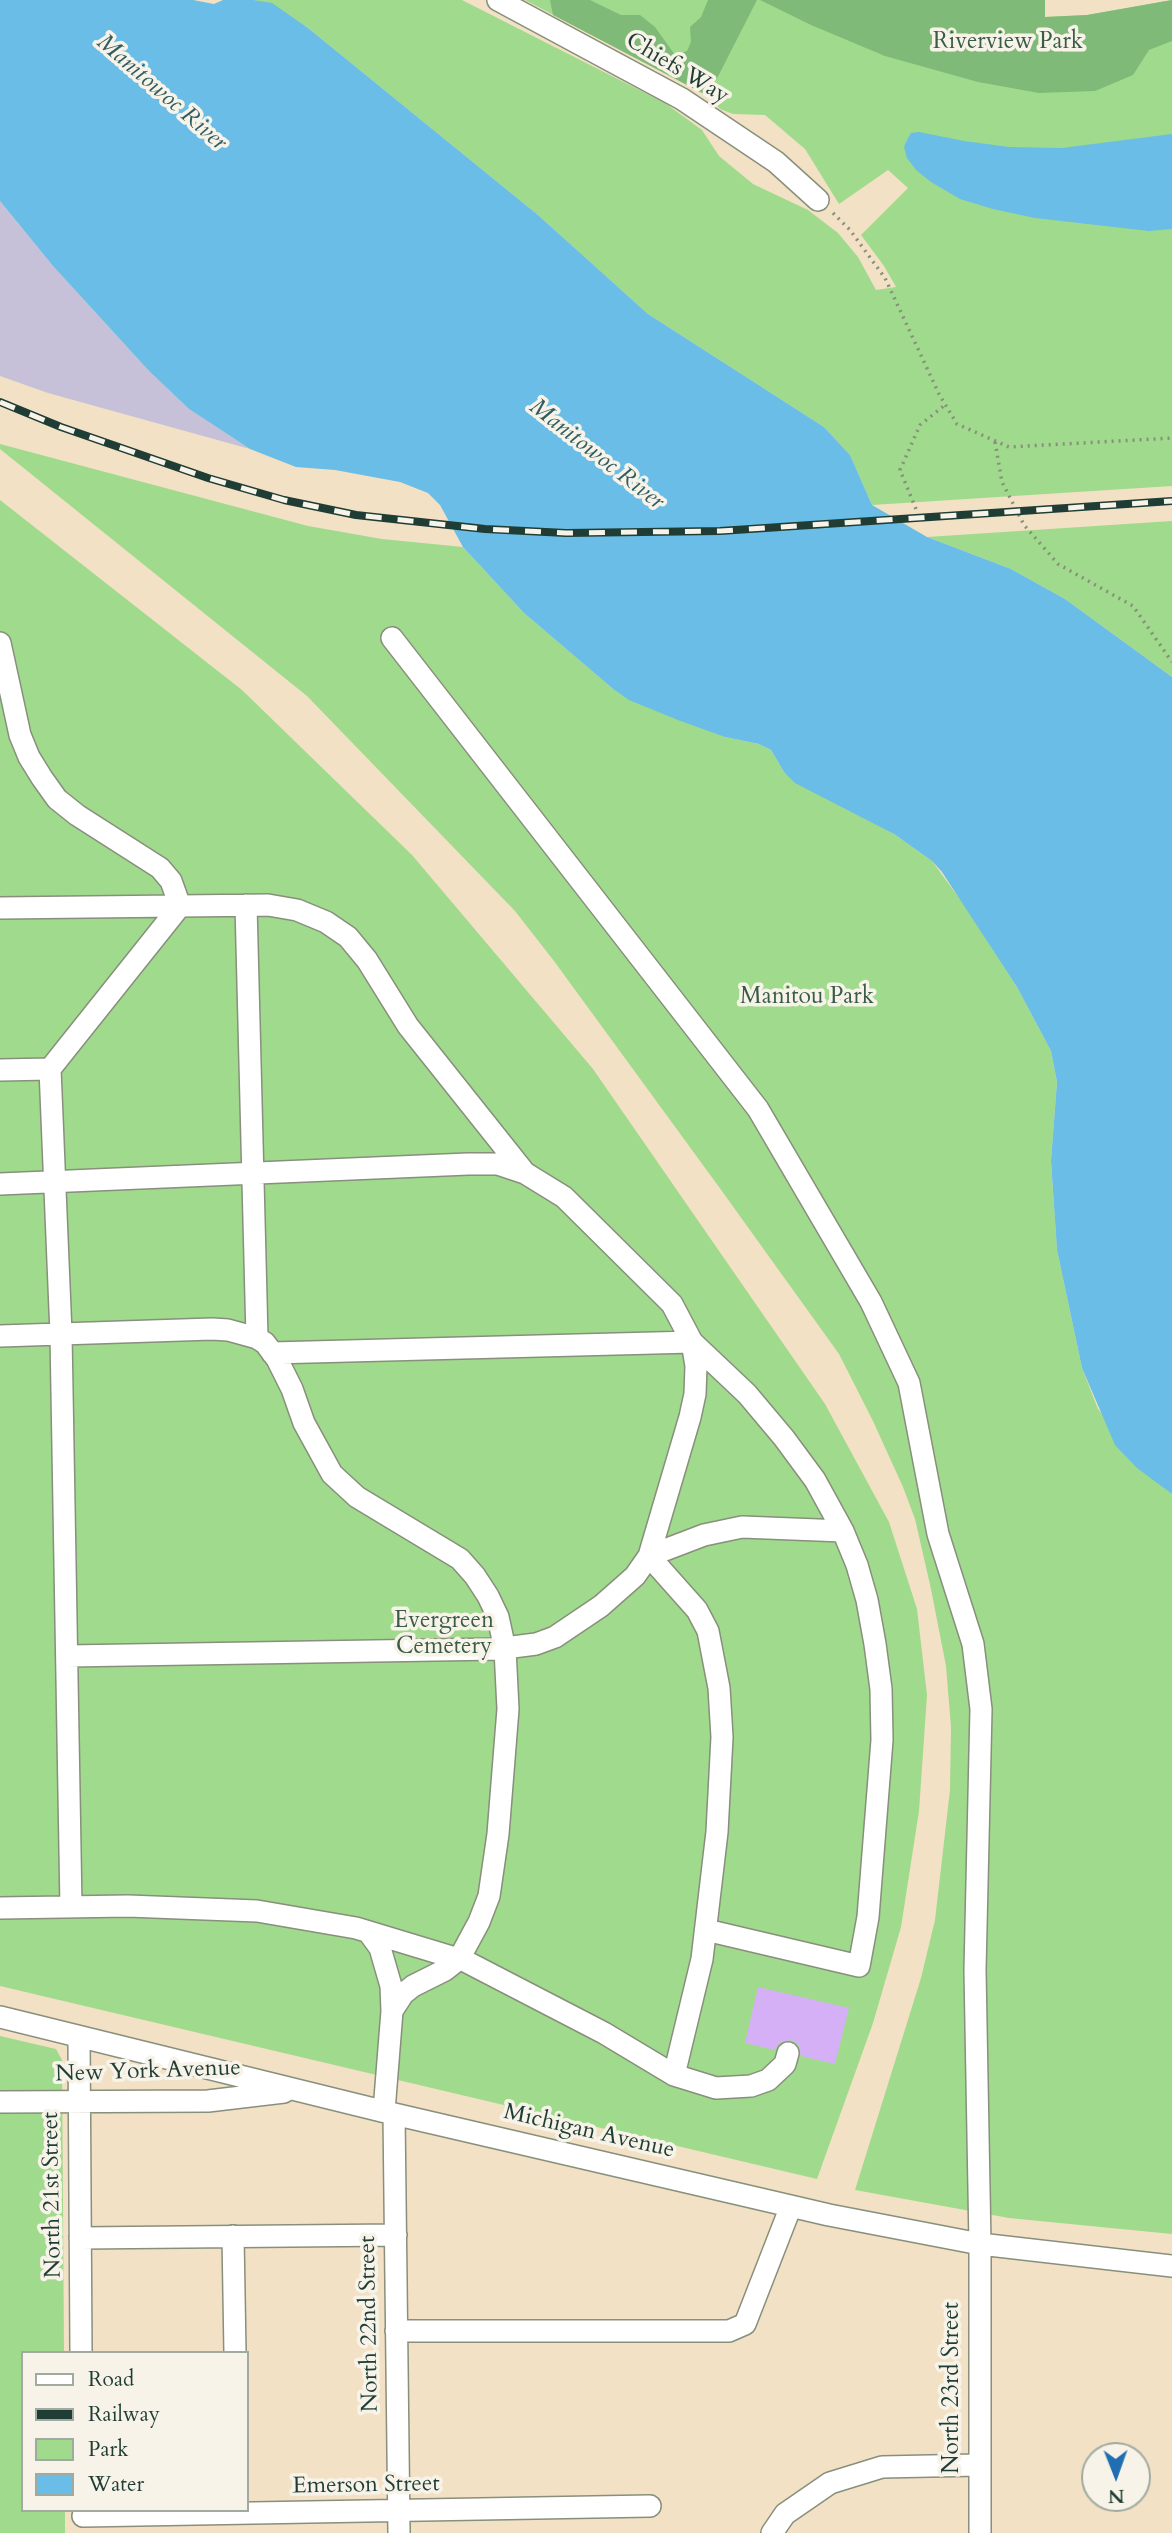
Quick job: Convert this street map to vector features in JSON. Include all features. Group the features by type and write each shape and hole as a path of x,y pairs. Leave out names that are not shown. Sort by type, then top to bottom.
{"street":[{"name":"Chiefs Way","path":"498,0 682,99 776,162 818,200"},
{"name":"North 23rd Street","path":"392,638 758,1109 871,1302 909,1383 938,1534 973,1644 981,1709 975,1970 980,2244 980,2533"},
{"path":"0,643 20,735 42,778 57,799 77,815 160,868 171,881 180,906"},
{"path":"246,905 257,1338"},
{"path":"0,908 246,905 297,910 326,922 348,937 367,960 408,1026 525,1173"},
{"path":"71,1907 61,1334 50,1069 180,906"},
{"path":"0,1070 50,1069"},
{"path":"0,1184 498,1164 525,1173 564,1197 672,1304 692,1342 696,1366 695,1394 649,1556 635,1576 578,1623 536,1644 505,1649 67,1656"},
{"path":"0,1336 212,1329 228,1330 257,1338 272,1353 292,1389 317,1448 332,1474 366,1503 460,1559 488,1596 498,1617 505,1649 508,1709 489,1896 479,1922 459,1959 445,1970 413,1986 403,1994 392,2011"},
{"path":"272,1353 692,1342 747,1394 784,1437 814,1480 842,1531 857,1565 867,1600 881,1689 882,1740 868,1917 859,1966 706,1930"},
{"path":"649,1556 724,1529 783,1527 842,1531"},
{"path":"649,1556 697,1610 708,1631 714,1656 722,1737 720,1788 706,1930 697,1984 674,2075"},
{"path":"0,1908 128,1906 257,1911 369,1933 459,1959 604,2033 674,2075 716,2088 751,2086 768,2080 785,2064 788,2053"},
{"name":"North 22nd Street","path":"369,1933 380,1948 388,1968 391,1986 389,2113 396,2235 398,2523"},
{"name":"Michigan Avenue","path":"0,2017 389,2113 829,2215 980,2244 1172,2266"},
{"name":"North 21st Street","path":"79,2037 81,2351"},
{"name":"New York Avenue","path":"0,2102 208,2101 298,2090"},
{"path":"397,2331 729,2330 745,2324 791,2206"},
{"path":"80,2238 396,2235"},
{"path":"233,2236 235,2351"},
{"path":"772,2533 785,2514 830,2483 882,2467 979,2465"},
{"name":"Emerson Street","path":"83,2520 238,2512 398,2523 650,2506"}],"path":[{"path":"818,200 850,230 885,278 957,424 1009,447 1172,438"},
{"path":"916,509 900,470 920,425 946,405"},
{"path":"995,440 1002,482 1024,525 1058,564 1133,606 1172,662"}],"shaded area":[{"path":"0,201 53,266 149,371 189,409 250,449 48,393 0,376"}],"green space":[{"path":"254,0 462,0 665,103 702,130 719,156 753,184 808,210 838,233 858,257 876,290 896,287 861,235 908,188 888,170 839,204 805,149 765,115 733,114 720,109 708,96 525,0 1044,0 1045,17 1087,15 1172,0 1172,486 872,505 850,455 824,427 648,314 538,215 308,28 272,4"},
{"path":"550,0 590,0 621,15 640,15 655,27 675,55 687,51 691,42 690,27 701,17 708,0 757,0 708,96 553,15"},
{"name":"Riverview Park","path":"760,0 1045,0 1045,17 1087,15 1172,0 1172,41 1149,50 1133,75 1095,91 1039,93 978,82 885,56"},
{"name":"Manitou Park","path":"0,444 308,526 382,539 463,547 524,613 612,688 725,737 759,744 771,750 784,772 894,834 932,861 965,906 1017,987 1051,1051 1057,1082 1051,1161 1057,1250 1082,1368 1098,1409 1156,1481 1172,1494 1172,2234 1009,2218 855,2190 921,1978 935,1920 950,1790 951,1727 946,1666 931,1589 915,1519 873,1421 839,1354 515,911 307,696 0,449"},
{"name":"Evergreen Cemetery","path":"0,500 242,690 412,855 593,1069 825,1404 889,1522 917,1609 927,1695 919,1811 901,1927 873,2023 817,2179 0,1986"},
{"path":"1172,521 1172,677 1065,599 1011,569 927,537"},
{"path":"0,2036 56,2049 62,2060 64,2351 21,2351 21,2512 65,2512 65,2533 0,2533"}],"water":[{"name":"Manitowoc River","path":"0,0 193,0 214,4 223,0 254,0 272,3 308,28 538,215 648,314 824,427 850,455 872,505 927,537 1011,569 1065,599 1172,677 1172,1494 1137,1468 1115,1445 1082,1368 1057,1250 1051,1161 1057,1082 1051,1051 1017,987 942,872 932,861 894,834 795,783 784,772 771,750 678,720 629,700 612,688 524,613 463,547 440,505 428,493 400,482 335,470 296,467 250,449 189,409 149,371 53,266 0,201"},
{"path":"919,132 1009,147 1062,148 1172,134 1172,229 1149,231 1035,218 960,199 931,182 916,170 907,158 904,147 907,140 911,133"}],"building":[{"path":"758,1987 849,2008 835,2064 801,2056 798,2044 791,2040 779,2043 775,2050 745,2043"}],"railway":[{"path":"0,402 61,427 208,478 284,500 356,515 485,529 566,533 720,531 1172,501"}]}
